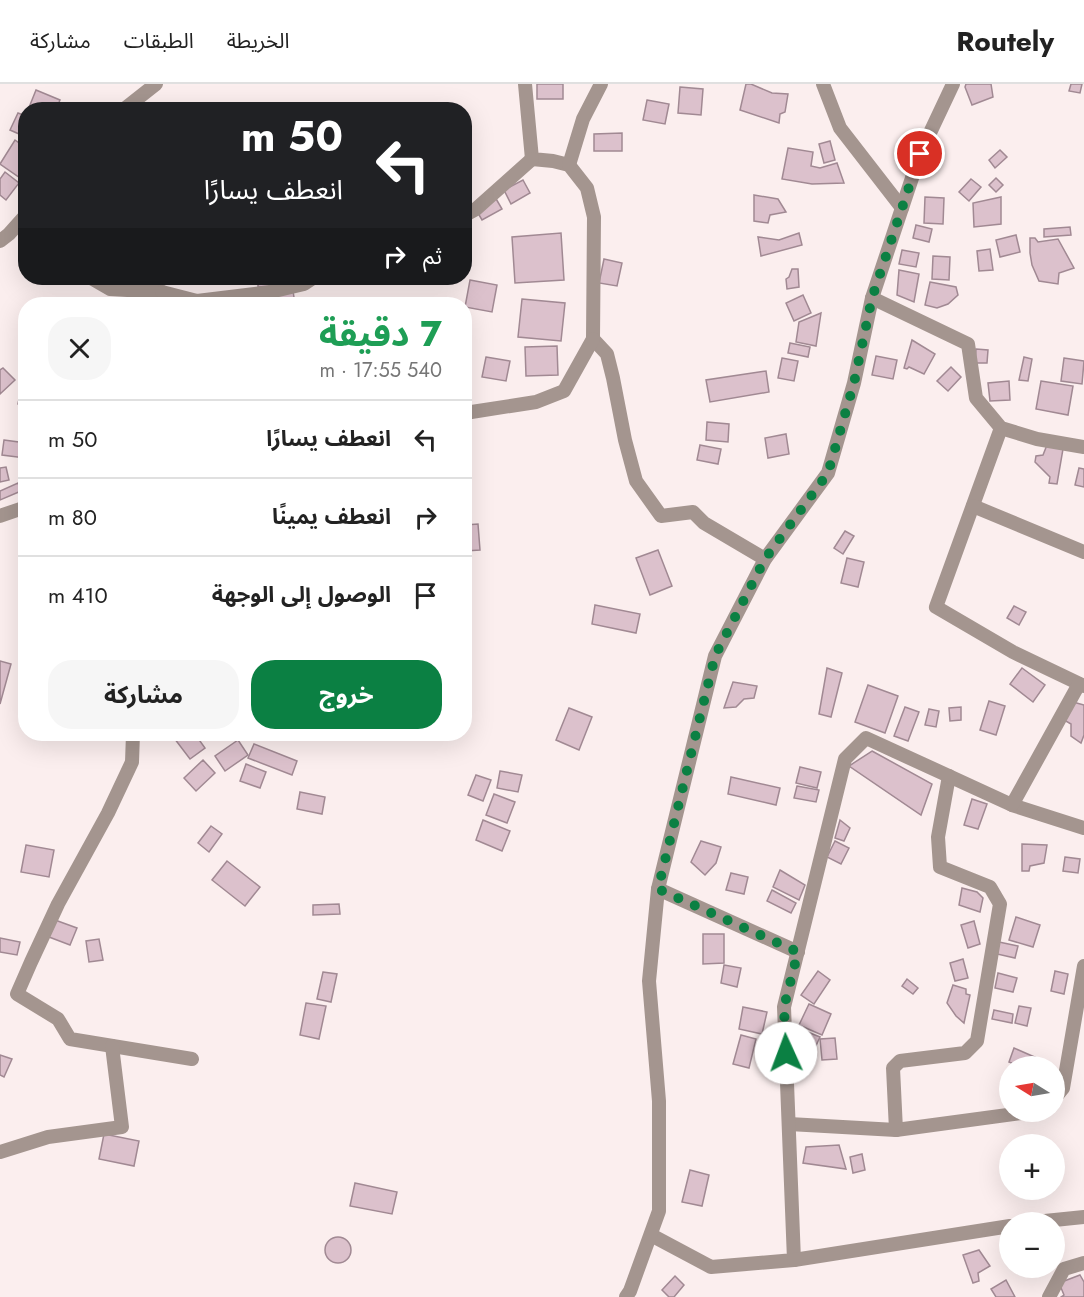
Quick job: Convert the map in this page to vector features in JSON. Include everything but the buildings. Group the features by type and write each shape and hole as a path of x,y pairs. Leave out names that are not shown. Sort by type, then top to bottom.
{"street":[{"path":"133,102 156,84"},
{"path":"525,84 532,159"},
{"path":"569,165 583,119 601,84"},
{"path":"823,84 840,128 902,208"},
{"path":"626,1297 659,1211 659,1101 649,981 658,889 715,656 765,559 828,473 854,383 872,298 920,154 952,84"},
{"path":"472,211 532,159 569,165 587,188 594,217 593,339 564,391 536,402 472,412"},
{"path":"0,241 18,224"},
{"path":"103,285 110,289 159,297"},
{"path":"229,297 270,292 300,285"},
{"path":"872,298 968,344 976,398 1001,428 1037,439 1084,447"},
{"path":"593,339 607,354 636,481 661,516 693,513 765,559"},
{"path":"1001,428 936,607 1013,652 1082,685 1012,805"},
{"path":"973,506 1084,552"},
{"path":"0,516 18,510"},
{"path":"794,1260 784,1007 845,759 866,738 1012,805 1084,828"},
{"path":"133,741 132,762 108,813 58,904 17,994 58,1020 70,1040 192,1059"},
{"path":"896,1130 893,1068 900,1061 965,1053 977,1041 1000,904 990,887 940,867 938,837 949,776"},
{"path":"658,889 798,952"},
{"path":"1065,1071 1084,966"},
{"path":"0,1152 48,1137 122,1127 112,1046"},
{"path":"789,1124 896,1130 999,1116"},
{"path":"1065,1219 1084,1217"},
{"path":"651,1235 711,1267 794,1260 999,1228"},
{"path":"1049,1297 1064,1269 1084,1263"}],"route":[{"path":"786,1053 784,1007 798,952 658,889 715,656 765,559 828,473 854,383 872,298 920,154"}]}
